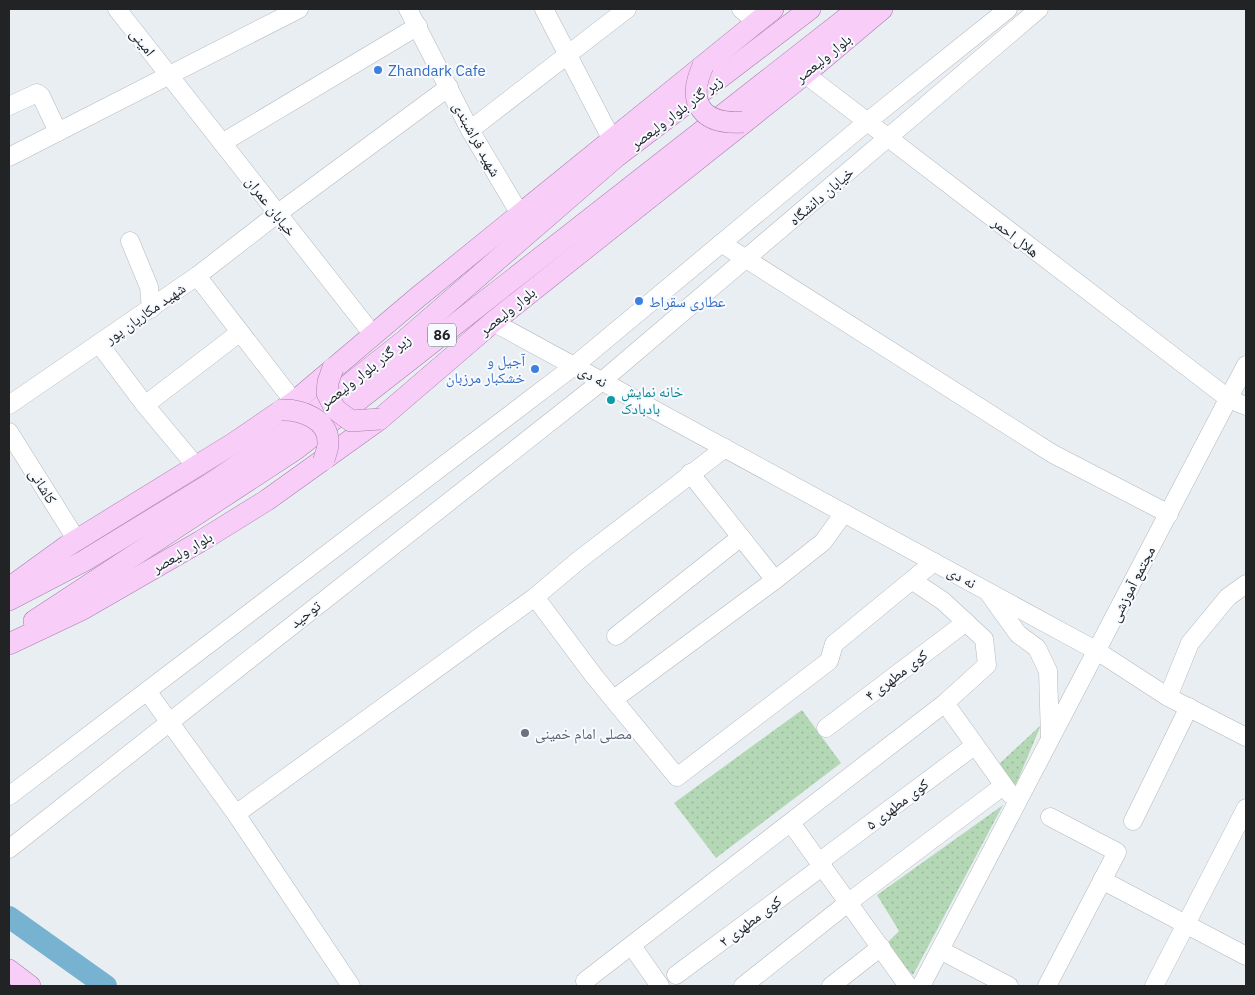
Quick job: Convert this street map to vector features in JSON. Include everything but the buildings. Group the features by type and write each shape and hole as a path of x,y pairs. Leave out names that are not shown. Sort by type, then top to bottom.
{"main road":[{"path":"9,588 72,542 195,465 234,443 288,406 703,66 750,13 773,9"},
{"name":"زیر گذر بلوار ولیعصر","path":"9,600 84,561 210,484 302,421 404,340 616,157 810,9"},
{"name":"بلوار ولیعصر","path":"9,637 296,449 858,9"},
{"name":"بلوار ولیعصر","path":"9,644 83,609 201,541 267,500 324,460 380,418 493,322 805,74 882,9"},
{"path":"703,66 696,82 696,101 701,109 713,118 728,123 743,122"},
{"path":"333,368 328,382 327,393 335,409 351,421 380,418"},
{"path":"288,406 304,412 319,423 325,431 328,442 324,460"},
{"path":"9,970 30,986"}],"street":[{"name":"امینی","path":"117,9 169,76"},
{"path":"9,157 298,9"},
{"name":"شهید فراشبندی","path":"408,9 470,130 520,214"},
{"path":"544,9 612,140"},
{"path":"470,130 627,9"},
{"name":"خیابان دانشگاه","path":"574,366 866,122 1008,9"},
{"name":"خیابان دانشگاه","path":"602,381 1039,9"},
{"path":"222,143 418,26"},
{"name":"هلال احمر","path":"805,74 1229,399 1246,406"},
{"name":"خیابان عمران","path":"169,76 374,336"},
{"name":"شهید مکاریان پور","path":"9,405 100,345 197,276 448,87"},
{"path":"9,106 37,93 58,132"},
{"path":"130,240 149,287 151,309"},
{"path":"721,243 1053,454 1169,514"},
{"path":"197,276 239,333 288,406"},
{"name":"نه دی","path":"493,322 1097,651"},
{"path":"145,405 239,333"},
{"path":"100,345 145,405 195,465"},
{"name":"مجتمع آموزشی","path":"1097,651 1246,365"},
{"path":"9,796 574,366"},
{"name":"توحید","path":"9,849 602,381"},
{"name":"کاشانی","path":"9,432 72,542"},
{"path":"236,814 535,597 690,473 725,448"},
{"name":"کاشانی","path":"9,451 72,542"},
{"path":"690,473 775,580"},
{"path":"614,699 775,580 822,542 844,513"},
{"path":"616,636 741,537"},
{"path":"535,597 677,777 829,661 834,644 934,562"},
{"path":"585,982 945,703 987,665 984,639 944,601 913,581"},
{"path":"1168,696 1190,643 1228,597 1246,584"},
{"path":"987,591 1018,634 1038,648 1048,671 1050,741"},
{"name":"کوی مطهری ۴","path":"826,728 966,622"},
{"path":"921,986 1097,651 1168,696 1246,737"},
{"path":"147,691 236,814 351,986"},
{"path":"945,703 1017,804"},
{"path":"1133,821 1189,707"},
{"name":"کوی مطهری ۵","path":"821,864 974,746"},
{"path":"743,986 849,902 1003,786"},
{"path":"1154,986 1246,808"},
{"path":"1047,986 1117,852 1050,817"},
{"path":"791,823 908,986"},
{"name":"کوی مطهری ۲","path":"676,975 821,864"},
{"path":"1102,880 1246,956"},
{"path":"632,946 660,986"},
{"path":"831,986 881,948"},
{"path":"940,950 1009,986"}],"green space":[{"path":"802,710 841,763 716,858 674,803"},
{"path":"1041,725 1014,789 999,764"},
{"path":"1003,805 913,975 885,945 899,931 877,895"}],"waterway":[{"path":"9,917 106,986"}],"place":[{"name":"Zhandark Cafe","path":"378,70"},
{"name":"عطاری سقراط","path":"639,301"},
{"name":"آجیل و خشکبار مرزبان","path":"535,369"},
{"name":"خانه نمایش بادبادک","path":"611,400"},
{"name":"مصلی امام خمینی","path":"525,733"}]}
